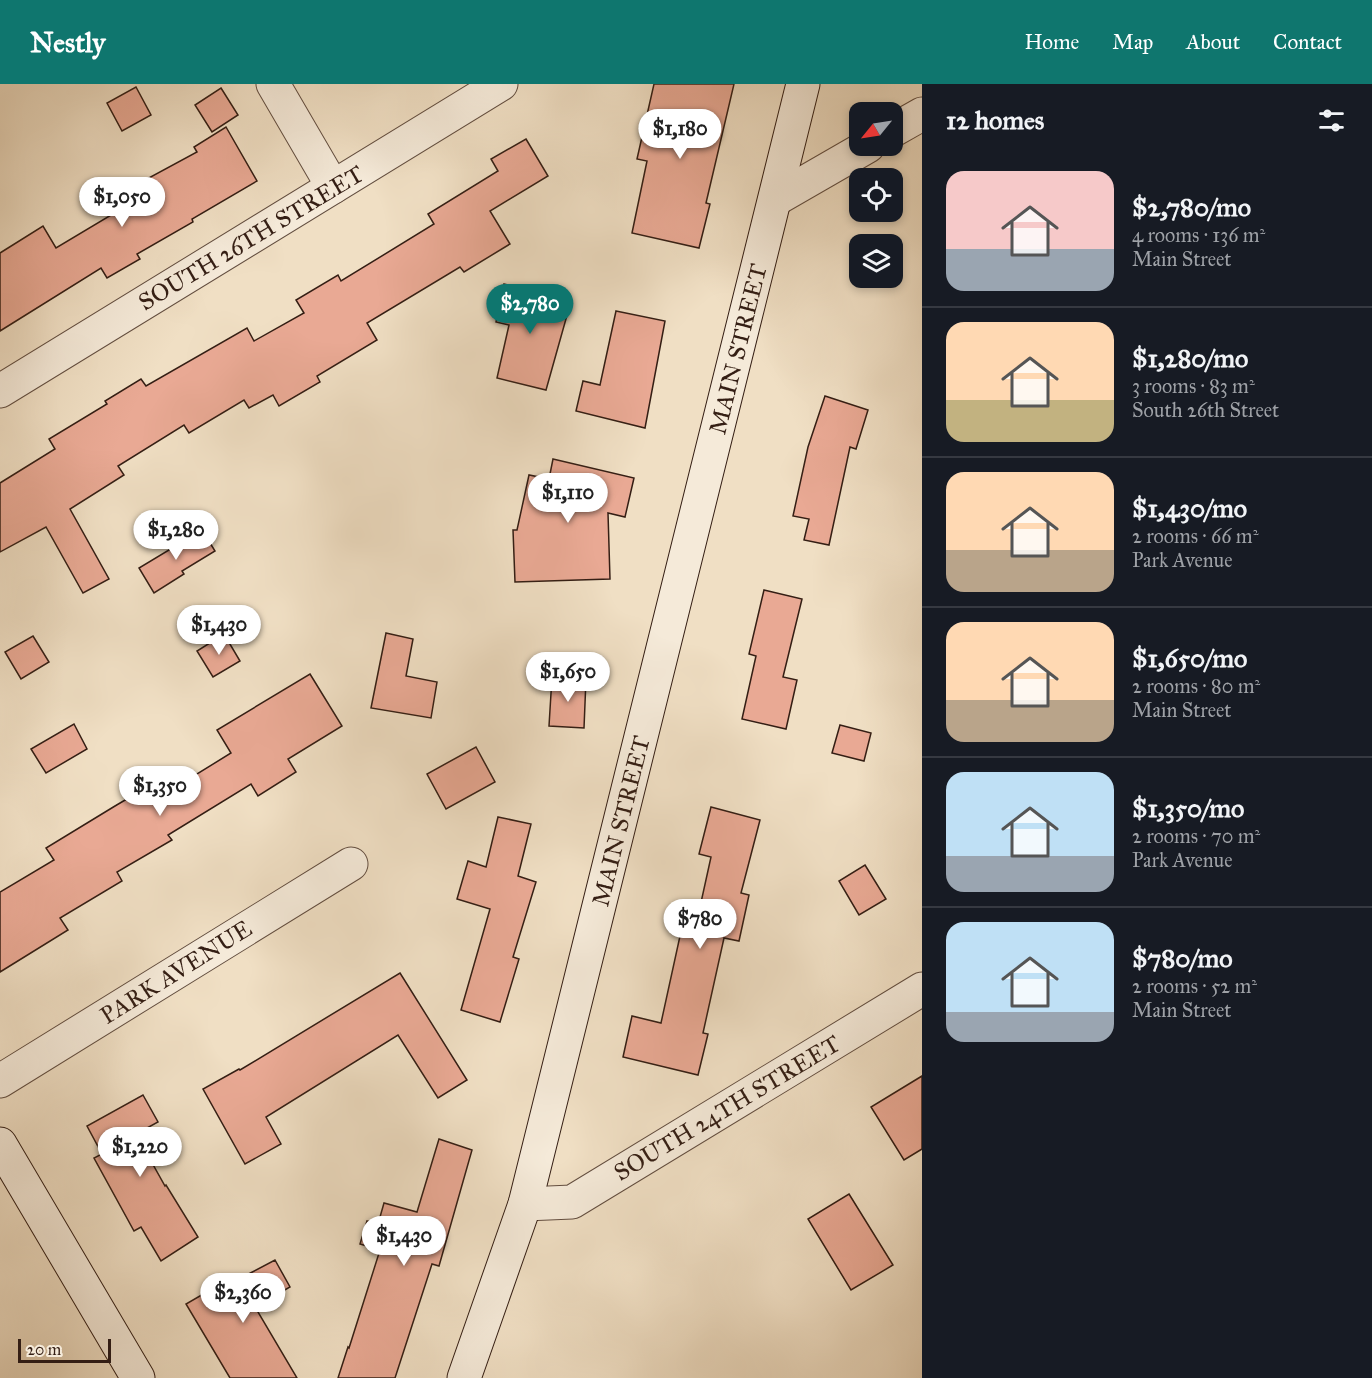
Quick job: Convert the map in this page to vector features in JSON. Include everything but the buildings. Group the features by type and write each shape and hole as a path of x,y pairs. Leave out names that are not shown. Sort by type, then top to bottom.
{"street":[{"path":"273,84 333,187"},
{"name":"SOUTH 26TH STREET","path":"0,391 501,84"},
{"name":"MAIN STREET","path":"464,1378 525,1204 803,84"},
{"path":"903,125 922,114"},
{"path":"776,199 851,156"},
{"name":"PARK AVENUE","path":"0,1081 351,864"},
{"name":"SOUTH 24TH STREET","path":"525,1204 572,1202 922,989"},
{"path":"0,1144 138,1378"}]}
